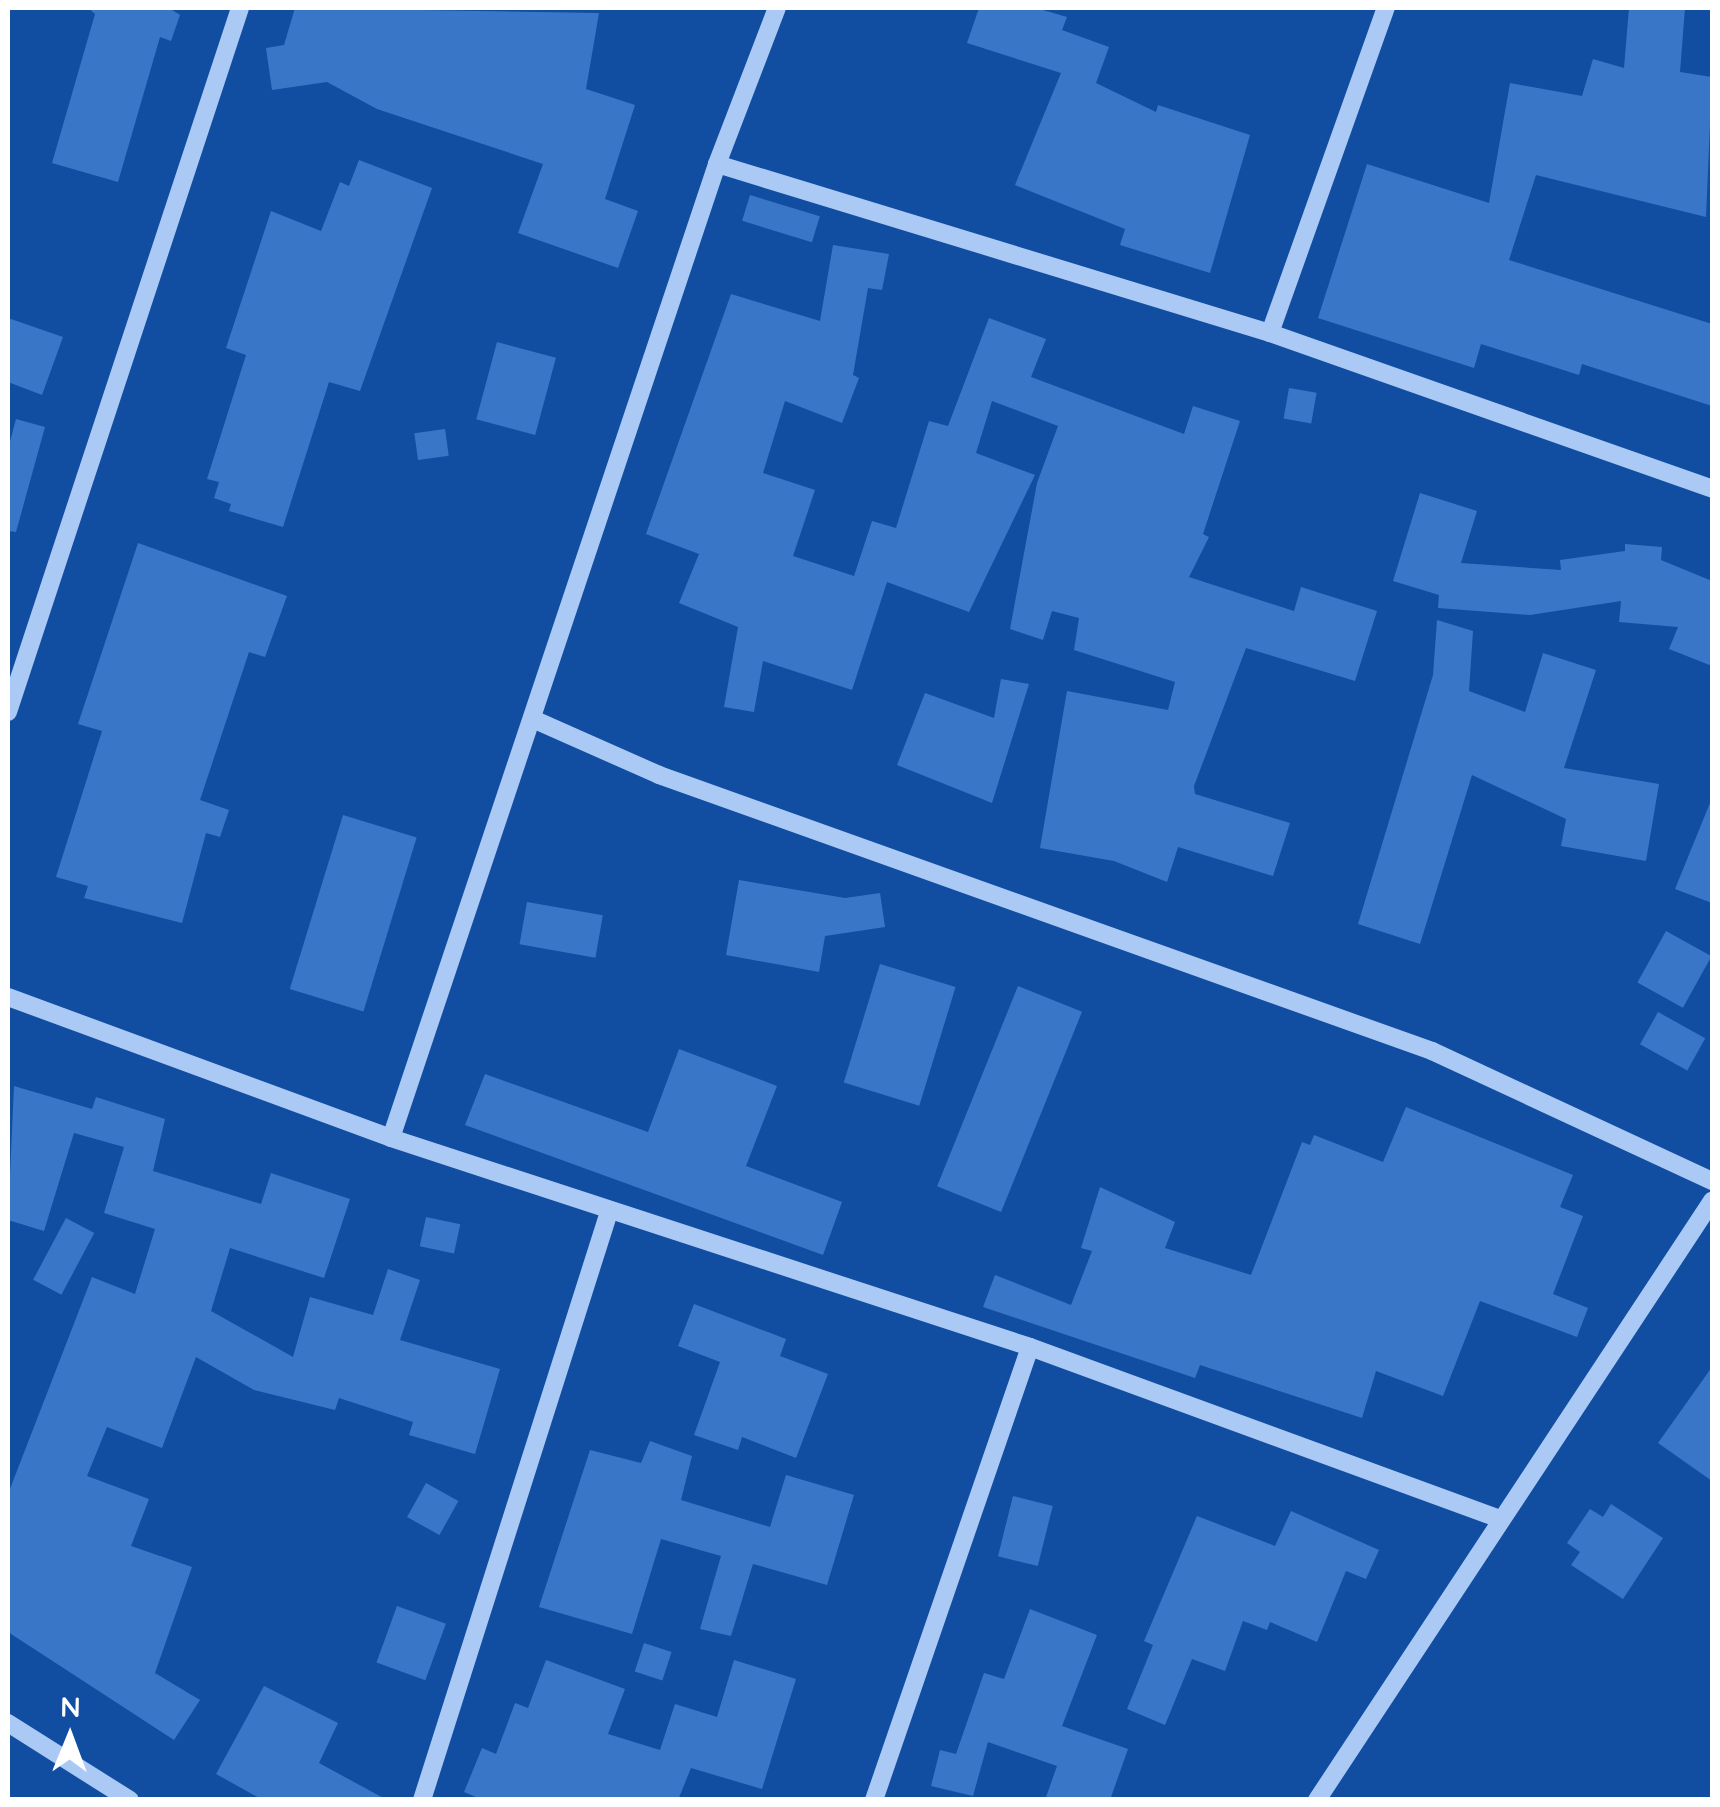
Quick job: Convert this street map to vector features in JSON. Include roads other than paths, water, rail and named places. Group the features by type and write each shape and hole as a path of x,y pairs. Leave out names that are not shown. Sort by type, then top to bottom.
{"street":[{"path":"8,712 240,8"},
{"path":"391,1138 535,720 717,164 777,8"},
{"path":"1270,333 1386,8"},
{"path":"717,164 1270,333 1712,488"},
{"path":"535,720 659,775 1432,1051 1712,1181"},
{"path":"8,996 391,1138 1030,1347 1498,1518"},
{"path":"1316,1800 1498,1518 1712,1200"},
{"path":"422,1800 609,1212"},
{"path":"874,1800 1030,1347"},
{"path":"8,1723 130,1800"}]}
